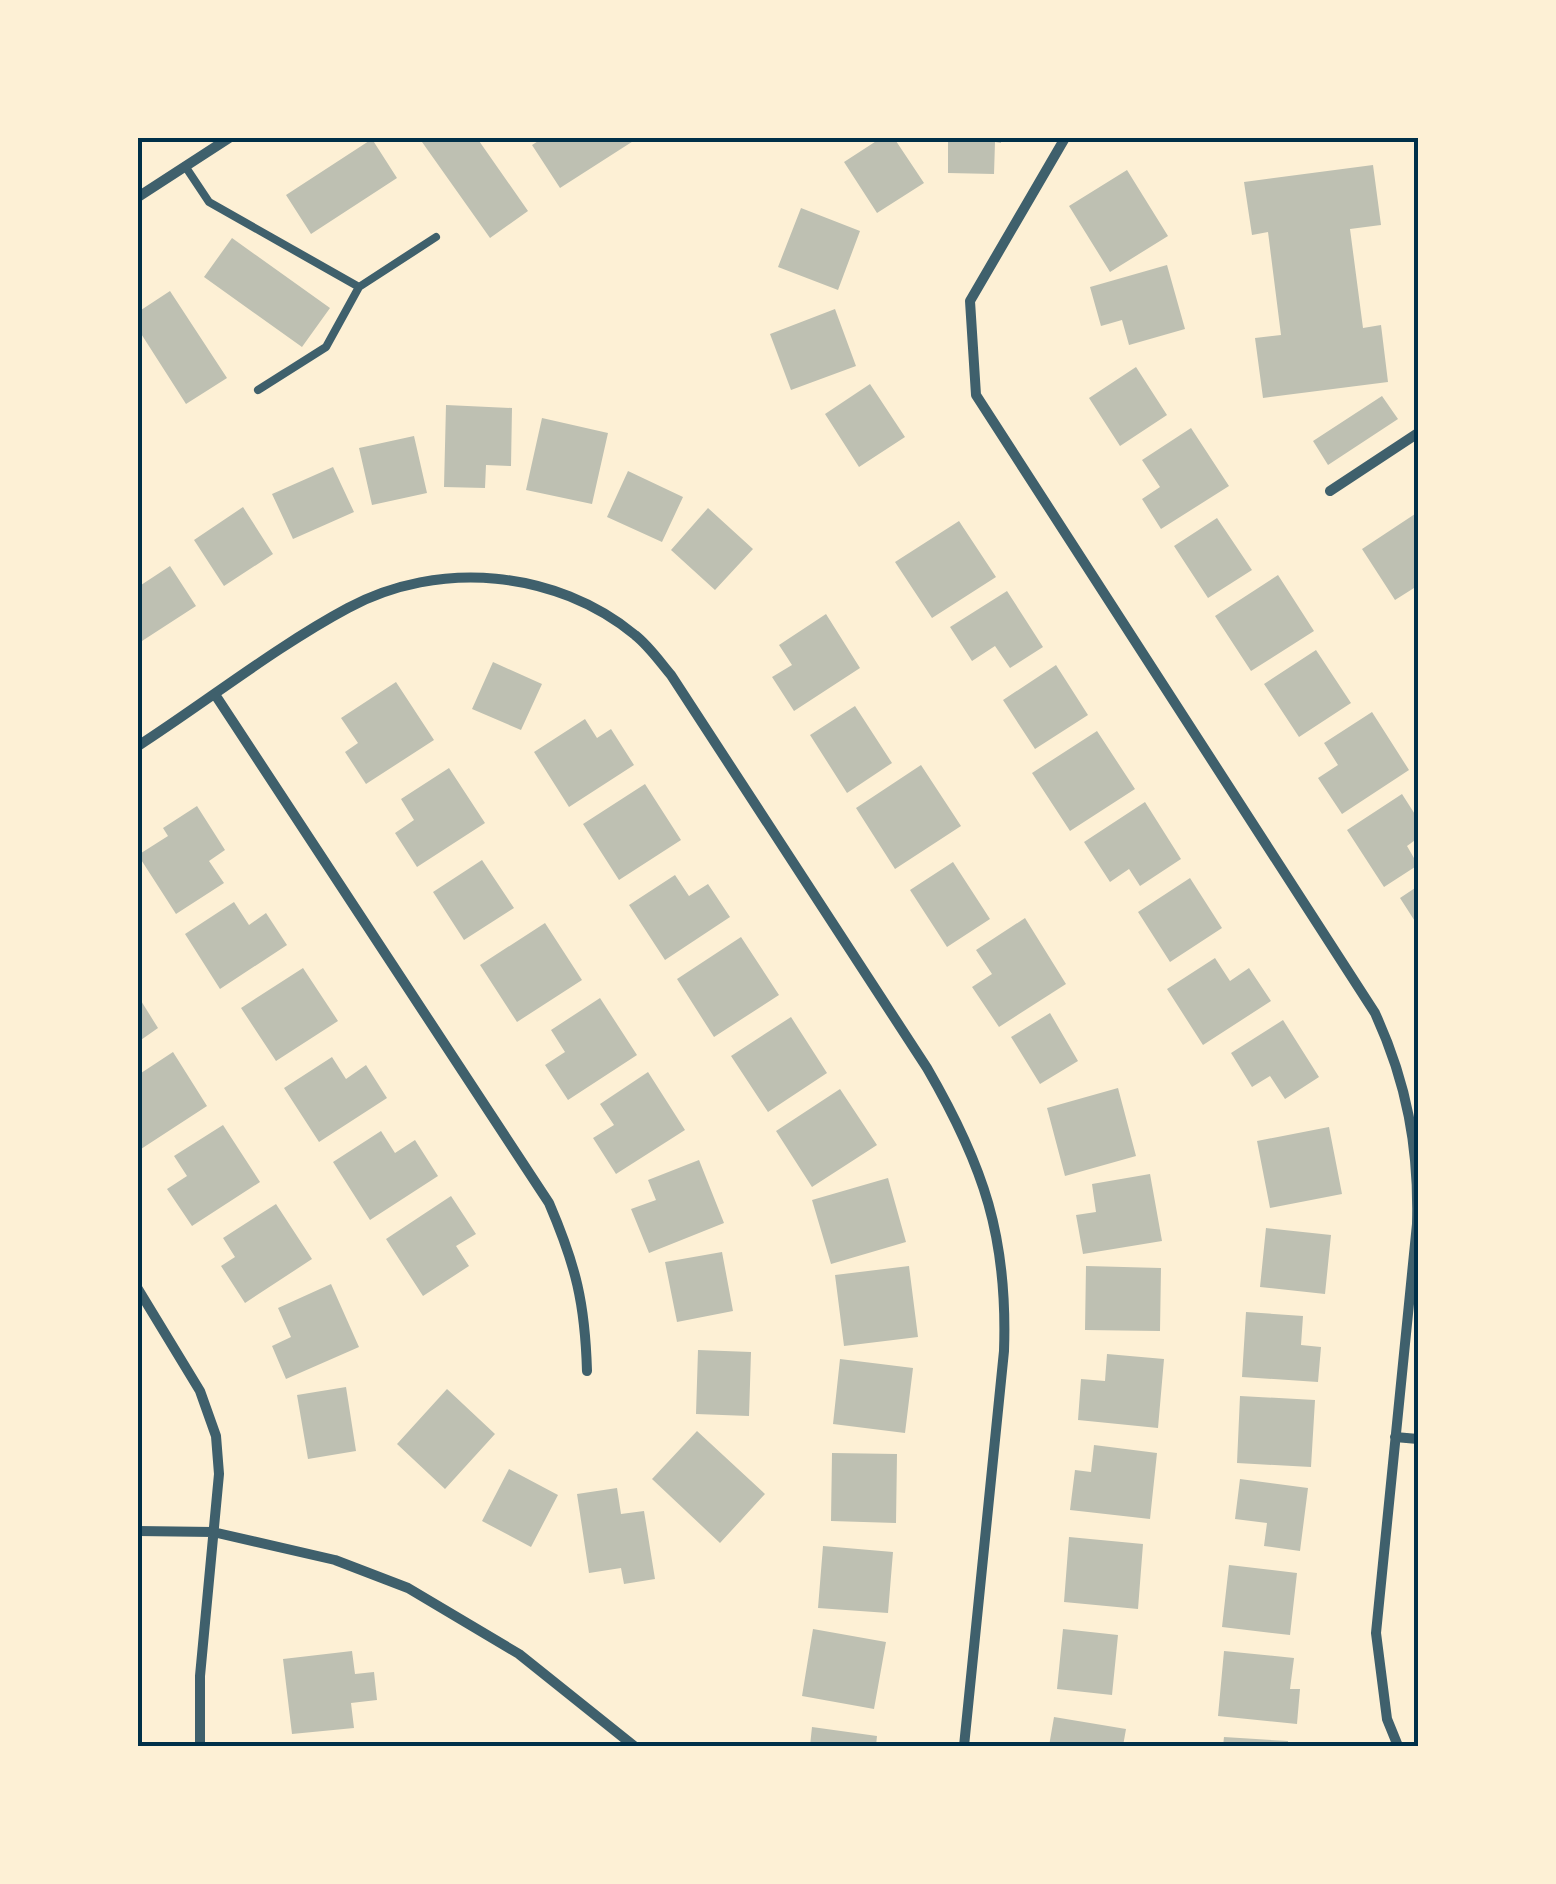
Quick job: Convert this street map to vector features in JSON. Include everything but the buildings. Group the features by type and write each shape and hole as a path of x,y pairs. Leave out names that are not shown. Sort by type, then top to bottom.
{"street":[{"path":"138,197 229,138"},
{"path":"1065,138 970,301 976,394 1346,965 1397,1062 1411,1114 1418,1171 1376,1633 1388,1719 1398,1746"},
{"path":"1330,492 1418,433"},
{"path":"138,746 348,608 390,590 454,578 504,577 552,589 595,608 637,636 671,675 927,1068 956,1118 997,1227 1006,1287 1004,1351 964,1746"},
{"path":"216,696 549,1204 570,1252 585,1305 587,1371"},
{"path":"138,1289 200,1392 216,1436 219,1474 200,1676 200,1746"},
{"path":"1395,1437 1418,1439"},
{"path":"138,1530 214,1532 335,1560 408,1588 519,1654 634,1746"}],"lane":[{"path":"186,166 209,202 360,287"},
{"path":"258,390 326,347 360,287 436,237"}]}
